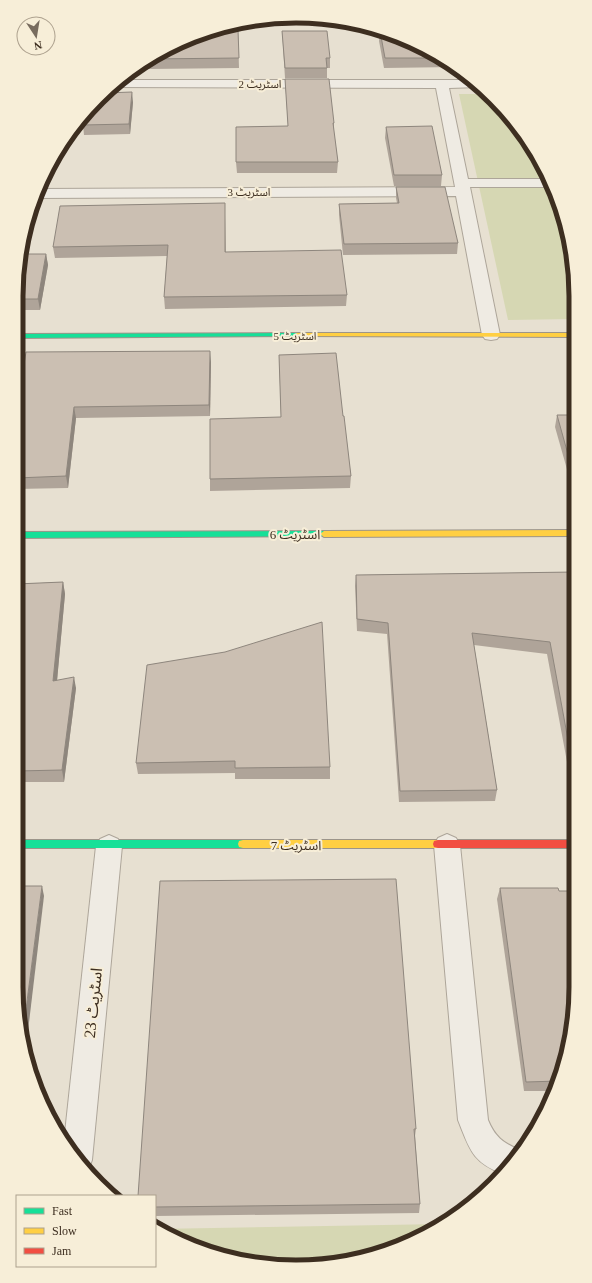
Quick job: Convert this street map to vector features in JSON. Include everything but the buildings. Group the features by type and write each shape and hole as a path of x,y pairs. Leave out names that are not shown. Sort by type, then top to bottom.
{"street":[{"name":"اسٹریٹ 2","path":"124,84 468,84"},
{"path":"442,84 491,335"},
{"name":"اسٹریٹ 3","path":"43,194 462,187 544,183"},
{"name":"اسٹریٹ 5","path":"23,336 569,335"},
{"name":"اسٹریٹ 6","path":"23,535 569,533"},
{"name":"اسٹریٹ 7","path":"23,844 109,846 569,844"},
{"path":"447,845 473,1120 481,1142 505,1160"},
{"name":"اسٹریٹ 23","path":"78,1151 109,846"}],"green space":[{"path":"459,94 479,94 501,116 523,144 541,175 555,208 564,243 567,260 569,319 508,320"},
{"path":"430,1224 417,1232 384,1246 367,1251 332,1258 296,1260 260,1258 225,1251 208,1246 169,1229"}],"traffic: fast":[{"path":"23,336 297,335"},
{"path":"23,535 324,534"},
{"path":"23,844 243,844"}],"traffic: slow":[{"path":"297,335 569,335"},
{"path":"324,534 569,533"},
{"path":"243,844 438,844"}],"traffic: jam":[{"path":"438,844 569,844"}]}
